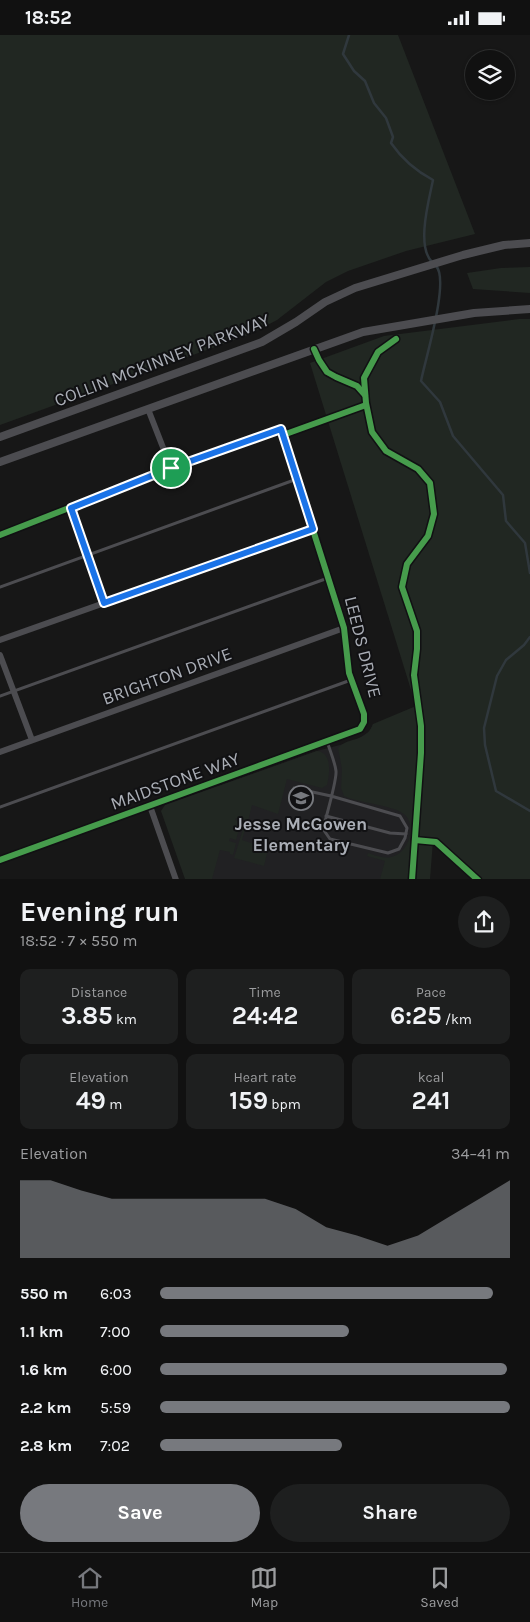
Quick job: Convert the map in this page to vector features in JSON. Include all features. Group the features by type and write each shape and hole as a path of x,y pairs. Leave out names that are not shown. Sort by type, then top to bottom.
{"street":[{"name":"COLLIN MCKINNEY PARKWAY","path":"0,437 262,342 325,302 355,288 463,255 504,245 530,243"},
{"path":"0,461 351,336 385,327 474,313 530,309"},
{"path":"0,535 171,468 148,409"},
{"name":"LEEDS DRIVE","path":"171,468 281,429 344,628 349,673 364,714 364,722 360,729"},
{"path":"71,508 104,603"},
{"path":"0,640 313,529"},
{"name":"BRIGHTON DRIVE","path":"0,752 344,628"},
{"path":"0,655 32,740"},
{"name":"MAIDSTONE WAY","path":"0,860 360,729"},
{"path":"150,806 176,879"}],"lane":[{"path":"0,587 297,479"},
{"path":"0,696 329,578"},
{"path":"0,807 352,679"},
{"path":"294,788 331,796 400,816 406,828 406,834 398,849 388,853 330,839 323,829 326,815 331,796 337,773 327,741"},
{"path":"326,815 390,833 406,834"}],"shaded area":[{"path":"0,35 398,35 475,234 406,251 348,271 326,282 277,320 248,335 0,425"},
{"path":"530,267 530,293 473,289 467,273 501,268"},
{"path":"530,319 530,879 478,879 433,841 430,879 413,879 424,735 420,704 416,707 419,726 419,751 409,879 380,879 385,861 367,856 368,853 379,857 397,855 402,851 409,839 410,825 408,819 399,811 344,796 341,788 342,769 338,748 342,744 362,737 370,730 373,724 416,706 310,363 384,336"},
{"name":"Jesse McGowen Elementary","path":"373,724 419,726 419,751 409,879 186,879 165,805 317,751 358,739 370,731"},
{"path":"317,751 328,759 329,774 327,785 322,788 287,779 278,814 252,805 248,821 236,818 235,820 241,822 236,840 230,838 229,841 236,843 233,855 230,852 220,850 212,879 185,879 161,811 165,805"},
{"path":"245,823 247,823 242,840 268,849 264,866 234,858"}],"waterway":[{"path":"349,35 343,54 354,71 365,81 374,103 386,118 393,137 391,143 410,164 433,180 424,234 427,255 432,262"},
{"path":"436,266 440,274 438,303 421,381 440,402 453,436 503,495 506,521 525,543 530,573"},
{"path":"530,637 524,645 506,660 497,676 484,728 485,745 496,791 530,811"}],"cycle path":[{"path":"396,339 378,352 364,378 366,403 372,432 386,451 418,469 430,483 434,514 428,536 407,564 402,587 417,631 414,675 421,726 421,753 412,879"},
{"path":"314,349 327,372 357,386 365,395"},
{"path":"283,435 366,405"},
{"path":"0,535 171,468 281,429 344,628 349,673 364,714 364,722 360,729 0,860"},
{"path":"415,840 436,842 477,879"}],"place":[{"name":"Jesse McGowen Elementary","path":"301,798"}],"route":[{"path":"281,429 313,529 104,603 71,508 171,468 281,429"}]}
